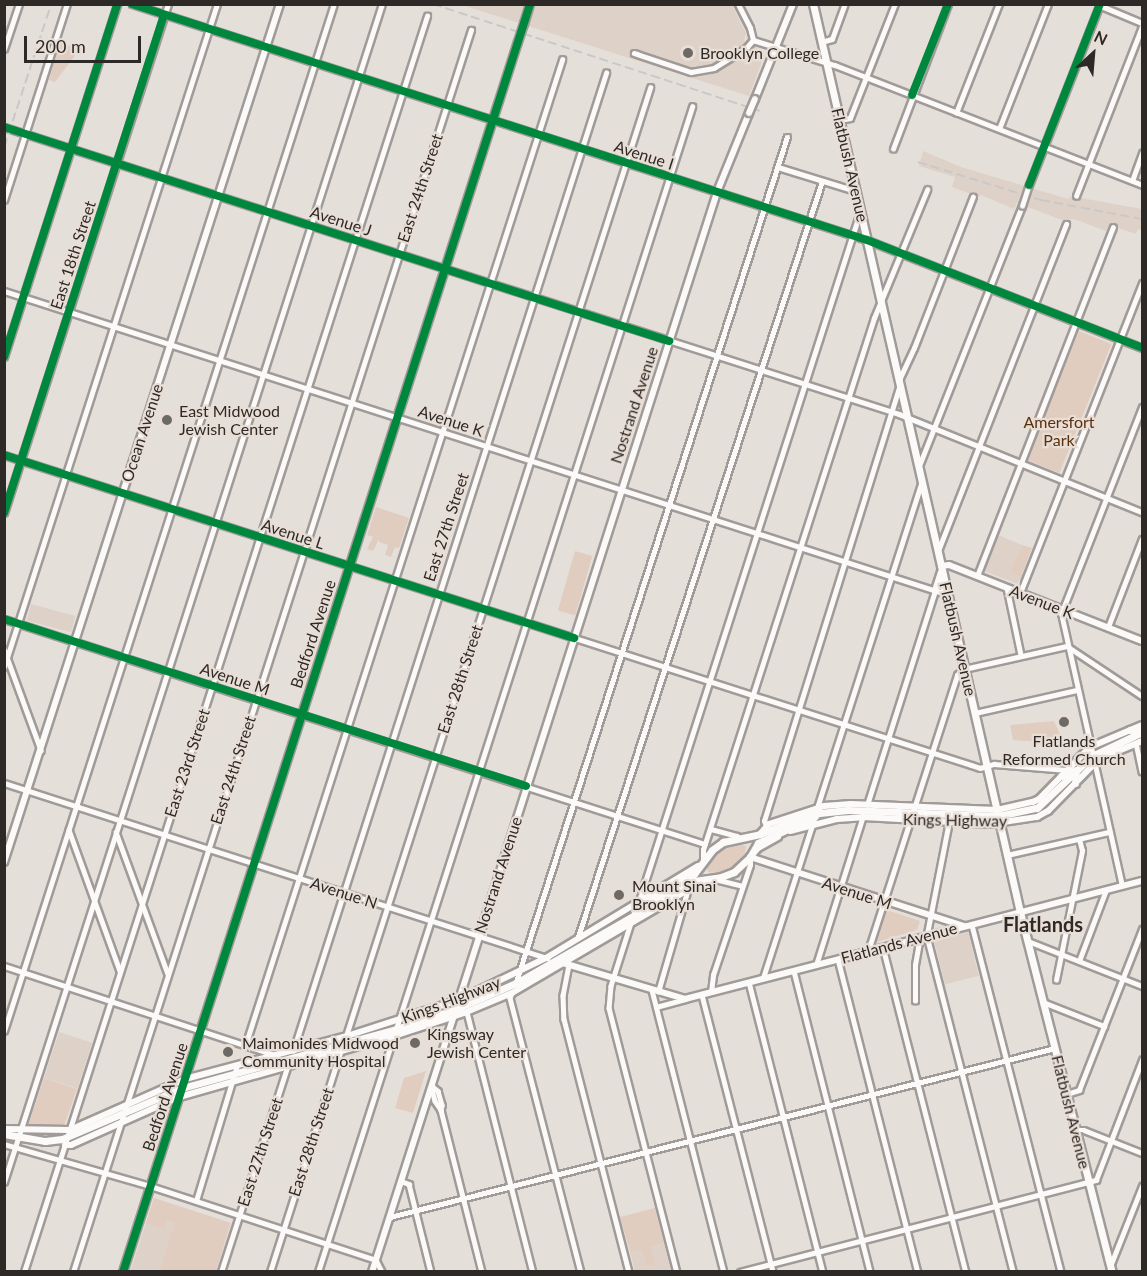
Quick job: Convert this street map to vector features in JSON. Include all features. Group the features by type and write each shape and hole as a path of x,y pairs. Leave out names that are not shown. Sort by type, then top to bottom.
{"main road":[{"name":"Ocean Avenue","path":"4,862 280,4"},
{"name":"Bedford Avenue","path":"123,1272 530,4"},
{"name":"Nostrand Avenue","path":"372,1272 717,192 793,4"},
{"name":"Flatbush Avenue","path":"813,4 1020,912 1111,1268"},
{"name":"Avenue K","path":"942,568 949,565 1143,641"},
{"path":"935,590 942,568"},
{"path":"1130,730 1143,729"},
{"name":"Kings Highway","path":"998,817 1038,807 1076,770 1143,729"},
{"name":"Kings Highway","path":"998,817 1039,799 1090,747 1130,730"},
{"name":"Kings Highway","path":"635,913 642,905 689,878 716,847 760,834 795,819 848,810 1037,817 1048,811 1075,783 1093,759 1139,742"},
{"path":"1061,776 1076,770 1075,783"},
{"name":"Kings Highway","path":"766,826 818,807 865,811"},
{"name":"Kings Highway","path":"65,1145 71,1145 179,1097 340,1052 456,1009 516,983 694,881 734,872 758,848 780,836 812,824 865,811"},
{"name":"Kings Highway","path":"750,857 756,845 764,839 815,816"},
{"path":"760,834 766,826"},
{"path":"740,839 748,846 750,857"},
{"name":"Avenue M","path":"750,857 796,874 964,926"},
{"path":"703,862 711,878"},
{"name":"Kings Highway","path":"69,1133 185,1080 345,1040 459,1000 546,958 703,862"},
{"name":"Kings Highway","path":"345,1040 395,1033 453,1018 512,993 567,964 688,889 711,878"},
{"name":"Flatlands Avenue","path":"685,999 1143,881"},
{"name":"Avenue N","path":"554,960 685,999"},
{"name":"Kings Highway","path":"4,1129 45,1141 123,1114 182,1088 275,1055 291,1054"},
{"name":"Kings Highway","path":"4,1134 20,1134"}],"street":[{"path":"4,49 19,4"},
{"path":"4,200 67,4"},
{"path":"4,357 117,4"},
{"name":"Avenue I","path":"132,4 867,240 1143,348"},
{"name":"East 18th Street","path":"4,513 168,4"},
{"path":"4,667 217,4"},
{"path":"4,1031 334,4"},
{"path":"4,1182 382,4"},
{"path":"738,4 750,28 753,40"},
{"path":"821,42 832,39 846,4"},
{"path":"839,120 850,118 895,4"},
{"path":"893,149 948,4"},
{"path":"956,112 999,4"},
{"path":"999,129 1048,4"},
{"path":"919,467 1099,5 1143,25 1076,196"},
{"name":"East 23rd Street","path":"24,1272 427,16"},
{"name":"East 24th Street","path":"73,1272 471,30"},
{"path":"753,40 867,78 1143,185"},
{"path":"634,53 696,72 714,68 753,40"},
{"path":"246,1043 562,60"},
{"name":"East 27th Street","path":"222,1272 606,73"},
{"name":"East 28th Street","path":"270,1272 650,88"},
{"path":"318,1272 692,107"},
{"name":"Avenue J","path":"4,127 892,412 1143,512"},
{"path":"581,1272 510,998 787,137"},
{"path":"1132,181 1143,153"},
{"path":"778,167 856,191"},
{"path":"578,937 822,181"},
{"path":"703,862 701,857 705,844 874,318 927,190"},
{"path":"766,826 764,821 892,412 899,383 973,197"},
{"path":"676,1272 609,1008 614,979 860,212"},
{"path":"938,551 1066,224"},
{"path":"977,576 1113,228"},
{"path":"1020,593 1143,283"},
{"name":"Avenue K","path":"4,291 935,590 946,589"},
{"path":"1122,886 1061,614 1143,407"},
{"name":"Avenue L","path":"4,456 980,768 994,764 1067,770"},
{"path":"763,978 922,482"},
{"path":"1108,627 1143,539"},
{"path":"1007,588 1021,655"},
{"path":"816,965 935,590"},
{"name":"Avenue M","path":"4,619 705,844"},
{"path":"868,951 957,675 964,669 1067,646 1143,696"},
{"path":"4,649 41,750"},
{"path":"975,713 1077,690"},
{"path":"1139,742 1143,771"},
{"name":"Avenue N","path":"4,783 554,960"},
{"path":"951,815 929,916 927,936 1013,1272"},
{"path":"711,829 737,836 740,839"},
{"path":"69,830 120,971"},
{"path":"116,832 168,974"},
{"path":"1007,855 1109,832"},
{"path":"1056,980 1082,851 1079,839"},
{"path":"711,992 713,975 750,865 750,857"},
{"path":"711,878 742,886"},
{"path":"688,889 655,991 656,1007 724,1272"},
{"path":"1079,961 1107,890"},
{"path":"972,925 1061,1272"},
{"path":"1067,1094 1079,1090 1143,928"},
{"path":"915,1001 915,965 920,938"},
{"path":"1028,941 1143,986"},
{"path":"883,948 966,1272"},
{"path":"838,959 918,1272"},
{"path":"567,964 564,1016 629,1272"},
{"path":"4,966 246,1043 275,1055"},
{"path":"794,971 870,1272"},
{"path":"749,982 823,1272"},
{"path":"702,995 773,1272"},
{"name":"Flatlands Avenue","path":"656,1007 685,999"},
{"path":"1043,1002 1104,1026"},
{"path":"468,1012 534,1272"},
{"path":"390,1217 1055,1048"},
{"path":"740,1272 1096,1180 1143,1060"},
{"path":"196,1201 236,1069"},
{"path":"432,1086 438,1091 482,1272"},
{"path":"1076,1130 1084,1130 1143,1153"},
{"path":"4,1144 150,1186 376,1260 382,1272"},
{"path":"401,1180 409,1184 431,1272"},
{"path":"1111,1268 1143,1186"}],"shaded area":[{"name":"Brooklyn College","path":"462,5 732,5 746,33 744,41 761,50 764,56 749,96"},
{"path":"923,151 961,167 1068,199 1070,196 1142,209 1142,230 1138,229 1136,234 1109,225 1106,231 1074,219 1062,220 1017,203 1014,209 981,195 979,197 952,187 955,177 919,166"},
{"path":"998,535 1022,545 1011,573 1021,577 1018,584 984,571"},
{"path":"31,604 75,616 71,632 27,620"},
{"path":"968,932 979,976 945,984 934,940"},
{"path":"59,1032 92,1043 77,1088 44,1078"},
{"path":"154,1198 231,1223 216,1271 130,1272"},
{"path":"664,1243 671,1271 635,1271 630,1252 641,1249 648,1267 656,1265 651,1247"}],"green space":[{"path":"60,43 80,49 55,82 49,80"},
{"name":"Amersfort Park","path":"1079,331 1111,344 1059,473 1027,460"},
{"path":"376,507 409,518 399,548 395,547 391,557 385,555 388,545 379,542 379,539 373,551 367,549 373,537 367,535"},
{"path":"1022,545 1032,548 1021,577 1011,573 1011,569"},
{"path":"575,551 592,556 575,616 558,611"},
{"path":"1054,721 1064,743 1013,740 1010,725"},
{"path":"735,843 746,846 744,859 722,874 708,872 706,865 714,853"},
{"path":"887,910 920,921 917,930 877,942"},
{"path":"426,1071 413,1113 395,1108 404,1078"},
{"path":"44,1078 77,1089 64,1126 28,1126"},
{"path":"154,1198 230,1223 216,1271 160,1271 175,1222 167,1220 164,1229 146,1223"},
{"path":"655,1208 664,1243 651,1247 656,1265 647,1267 641,1250 630,1252 620,1217"}],"railway":[{"path":"4,147 51,4"},
{"path":"433,4 760,111"},
{"path":"918,162 1041,200 1142,219"}],"cycle path":[{"path":"4,357 117,4"},
{"path":"132,4 867,240 1142,348"},
{"path":"123,1272 530,4"},
{"path":"912,95 948,4"},
{"path":"1029,185 1100,4"},
{"path":"4,513 164,15"},
{"path":"4,127 669,341"},
{"path":"4,455 574,638"},
{"path":"4,619 526,786"}],"place":[{"name":"Brooklyn College","path":"688,53"},
{"name":"East Midwood Jewish Center","path":"167,420"},
{"name":"Flatlands Reformed Church","path":"1064,722"},
{"name":"Mount Sinai Brooklyn","path":"619,895"},
{"name":"Kingsway Jewish Center","path":"415,1043"},
{"name":"Maimonides Midwood Community Hospital","path":"228,1052"}],"district":[{"name":"Flatlands","path":"1043,924"}]}
